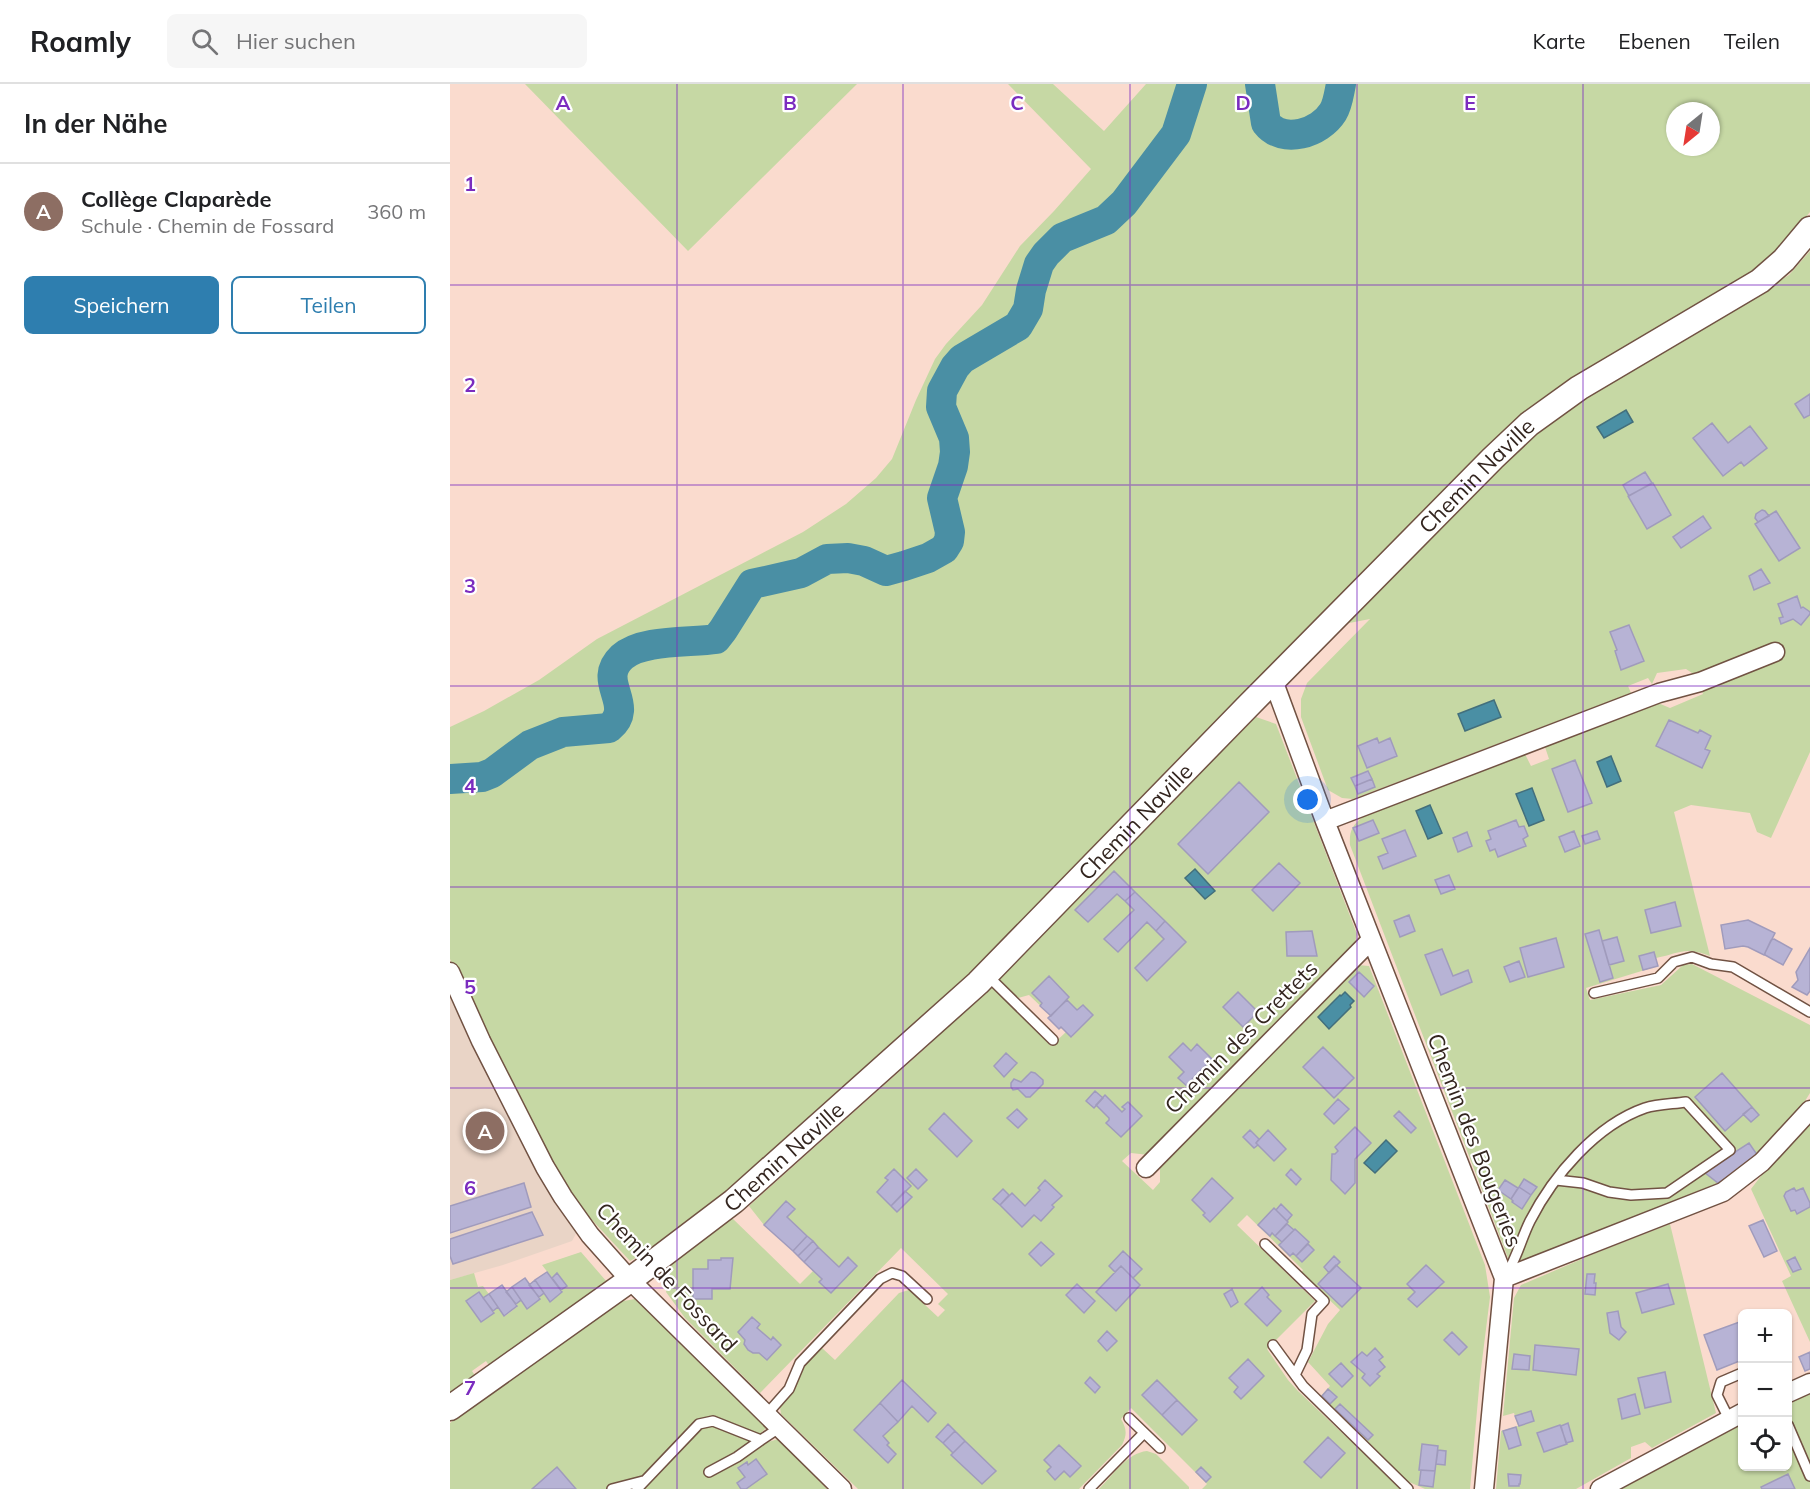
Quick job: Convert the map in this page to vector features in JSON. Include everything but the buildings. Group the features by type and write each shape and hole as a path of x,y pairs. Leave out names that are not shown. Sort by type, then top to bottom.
{"street":[{"name":"Chemin Naville","path":"450,1408 630,1280 734,1201 986,975 1273,680 1529,424 1601,375 1760,281 1778,267 1810,229"},
{"path":"1325,821 1659,693 1700,682 1775,652"},
{"name":"Chemin des Bougeries","path":"1273,680 1325,821 1504,1278 1484,1489"},
{"name":"Chemin des Crettets","path":"1146,1168 1371,940"},
{"name":"Chemin de Fossard","path":"450,972 480,1041 544,1167 590,1236 630,1280 843,1489"},
{"path":"1504,1278 1723,1192 1762,1162 1810,1110"},
{"path":"1792,1391 1810,1383"},
{"path":"1600,1489 1736,1416"}],"lane":[{"path":"1594,993 1658,978 1674,962 1692,957 1711,964 1734,967 1810,1012"},
{"path":"986,975 1053,1040"},
{"path":"1504,1278 1514,1263 1534,1213 1545,1193 1579,1152 1610,1125 1646,1108 1686,1102 1730,1150 1666,1193 1631,1195 1609,1192 1583,1183 1556,1180"},
{"path":"1265,1244 1324,1301 1312,1314 1307,1350 1294,1375"},
{"path":"709,1472 737,1457 761,1440 773,1421 800,1363 880,1279 892,1273 902,1276 927,1299"},
{"path":"1273,1345 1303,1386 1408,1489"},
{"path":"1736,1416 1717,1395 1721,1382 1738,1375"},
{"path":"1129,1418 1160,1448"},
{"path":"612,1489 640,1485 699,1424 713,1421 761,1440"},
{"path":"1089,1489 1144,1433"},
{"path":"1792,1434 1810,1476"}],"shaded area":[{"path":"450,986 578,1230 572,1241 503,1265 450,1280"}],"green space":[{"path":"525,84 857,84 688,251"},
{"path":"1008,84 1053,84 1104,131 1146,84 1810,84 1810,212 1777,251 1756,269 1564,383 1511,423 902,1041 786,1145 688,1223 630,1261 580,1207 562,1183 493,1055 450,959 450,727 539,680 597,639 803,532 846,504 876,478 892,459 935,359 982,305 1020,246 1091,169"},
{"path":"1810,251 1810,752 1771,838 1757,832 1750,813 1691,805 1674,812 1710,956 1688,951 1656,958 1658,966 1586,988 1590,1000 1661,985 1683,965 1692,964 1810,1025 1810,1093 1800,1109 1748,1164 1718,1183 1522,1261 1508,1258 1350,845 1350,836 1356,823 1363,817 1525,754 1531,766 1549,759 1545,747 1658,703 1670,708 1703,694 1698,677 1686,669 1657,673 1652,684 1648,678 1628,686 1631,693 1353,799 1342,798 1328,790 1301,717 1301,699 1307,683 1370,619 1344,624 1540,427 1789,275"},
{"path":"1256,717 1276,724 1357,934 1354,947 1149,1155 1131,1153 1122,1161 1153,1190 1160,1182 1160,1164 1357,965 1369,966 1485,1265 1490,1297 1470,1489 1425,1489 1407,1481 1319,1398 1330,1386 1308,1362 1328,1324 1340,1310 1301,1273 1303,1270 1247,1215 1237,1225 1315,1301 1267,1349 1298,1391 1401,1489 1202,1489 1207,1484 1131,1408 1121,1419 1126,1432 1122,1445 1079,1489 858,1489 781,1414 780,1408 793,1389 803,1367 822,1348 835,1360 899,1293 909,1290 938,1317 945,1310 938,1304 948,1294 901,1248 760,1393 685,1318 666,1292 672,1263 732,1218 800,1284 813,1271 798,1256 813,1241 787,1217 795,1209 786,1202 764,1225 749,1206 930,1044 989,984 1051,1046 1066,1032 1072,1037 1093,1015 1083,1005 1077,1010 1067,1000 1051,1016 1029,995 1018,998 1000,982 1000,973"},
{"path":"1810,1122 1810,1342 1782,1281 1791,1276 1751,1189 1777,1155"},
{"path":"1670,1224 1716,1413 1652,1448 1645,1442 1631,1447 1631,1458 1576,1489 1496,1489 1501,1431 1518,1426 1514,1413 1503,1416 1514,1298 1521,1285"},
{"path":"581,1252 607,1282 490,1367 486,1361 472,1371 476,1377 450,1395 450,1280 474,1273 478,1287 483,1286 505,1316 517,1307 516,1304 521,1300 527,1308 544,1293 550,1302 562,1292 561,1290 566,1286 558,1274 552,1278 542,1265"},
{"path":"635,1299 652,1312 766,1428 760,1434 765,1443 778,1439 827,1489 450,1489 450,1423 612,1303"},
{"path":"1810,1391 1810,1489 1615,1489 1738,1423 1738,1471 1792,1471 1792,1404 1795,1398"},
{"path":"1147,1451 1156,1454 1189,1489 1099,1489 1127,1460"}],"water":[{"path":"1626,410 1633,422 1604,438 1597,427"},
{"path":"1494,700 1501,717 1465,731 1458,714"},
{"path":"1611,756 1621,781 1607,787 1597,762"},
{"path":"1532,788 1544,820 1529,826 1516,794"},
{"path":"1430,805 1442,833 1428,839 1416,811"},
{"path":"1195,869 1215,891 1205,899 1185,878"},
{"path":"1345,992 1354,1001 1329,1029 1318,1017"},
{"path":"1386,1140 1397,1151 1375,1173 1364,1163"}],"waterway":[{"path":"450,779 482,777 492,773 530,745 563,732 609,728 619,711 613,675 615,666 622,657 631,651 654,644 716,639 752,584 801,573 827,559 848,558 864,561 886,571 928,558 944,549 949,541 950,532 942,498 953,466 955,452 954,438 941,407 942,391 962,359 1018,326 1028,309 1039,264 1046,254 1062,238 1106,220 1124,203 1176,134 1192,84"},
{"path":"1260,84 1266,123 1273,130 1291,135 1311,131 1327,119 1336,106 1341,84"}],"place":[{"name":"Collège Claparède","path":"485,1131"}]}
